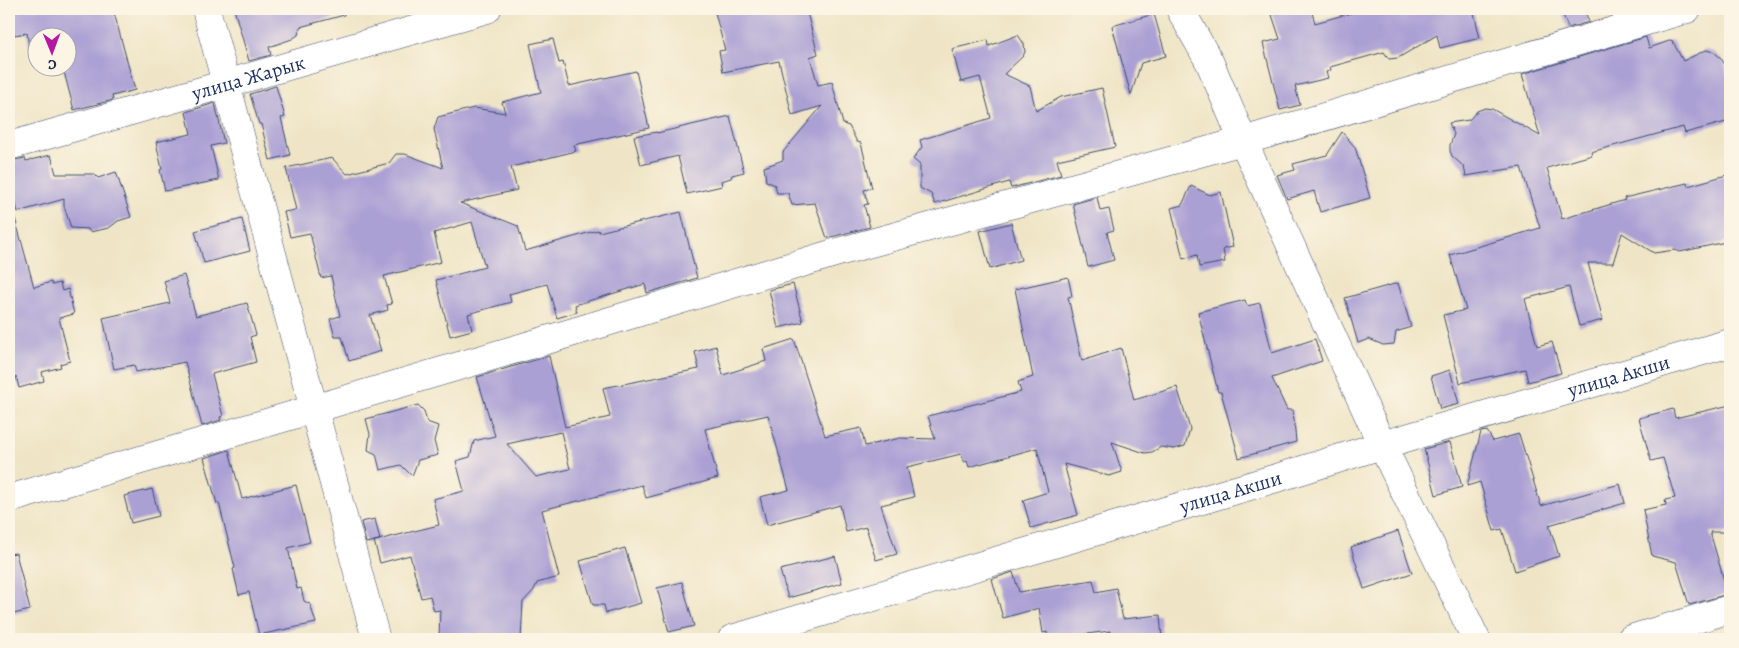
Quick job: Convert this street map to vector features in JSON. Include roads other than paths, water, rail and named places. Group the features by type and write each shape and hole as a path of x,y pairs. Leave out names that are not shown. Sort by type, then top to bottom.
{"street":[{"path":"206,9 376,639"},
{"name":"улица Жарык","path":"9,146 487,9"},
{"path":"1180,9 1210,63 1243,141 1382,444 1476,639"},
{"path":"9,499 838,252 1243,141 1687,9"},
{"name":"улица Акши","path":"732,639 1280,478 1382,444 1730,343"},
{"path":"1630,639 1730,609"}]}
